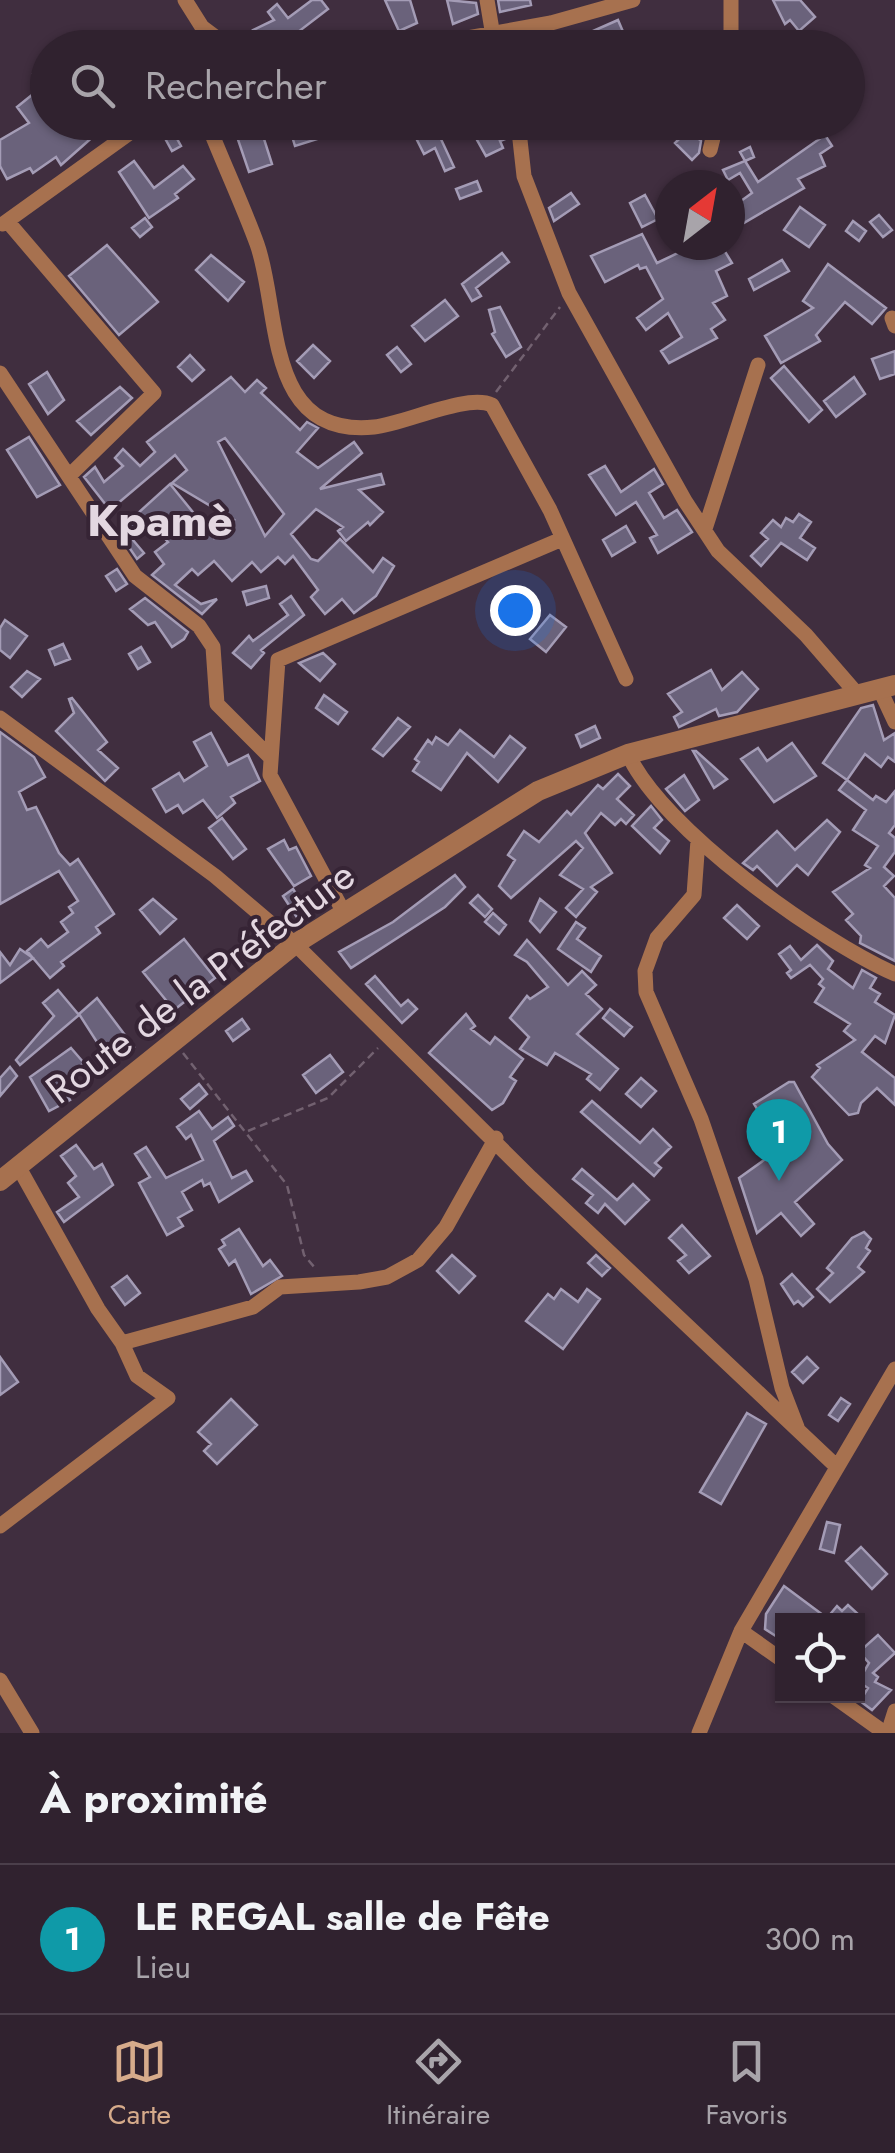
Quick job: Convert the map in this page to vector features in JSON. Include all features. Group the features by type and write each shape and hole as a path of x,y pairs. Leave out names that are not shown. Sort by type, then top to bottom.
{"street":[{"path":"184,0 206,30"},
{"path":"487,0 492,30"},
{"path":"529,30 633,0"},
{"path":"731,0 732,30"},
{"path":"71,474 154,393 4,224 118,140"},
{"path":"214,140 258,245 282,367 304,404 323,420 354,429 400,425 473,400 488,403 508,430 626,680"},
{"path":"520,140 524,176 570,293 718,551 806,635 858,695"},
{"path":"710,150 712,140"},
{"path":"705,529 758,365"},
{"path":"0,372 135,576 199,626 213,646 217,704 271,758"},
{"path":"343,912 270,775 278,660 562,539"},
{"path":"888,687 895,722"},
{"name":"Route de la Préfecture","path":"0,1181 295,944 538,791 628,754 888,687"},
{"path":"0,718 214,876 295,944 496,1138 532,1178 837,1467"},
{"path":"628,754 643,782 698,840 858,958 895,974"},
{"path":"698,840 694,894 656,938 645,972 646,992 700,1119 756,1279 782,1388 800,1434"},
{"path":"122,1343 253,1307 280,1288 387,1276 418,1260 446,1226 496,1138"},
{"path":"0,1526 168,1398 136,1376 122,1343 98,1310 18,1166"},
{"path":"699,1733 741,1630 895,1368"},
{"path":"741,1630 775,1655"},
{"path":"0,1680 32,1733"},
{"path":"843,1703 887,1733 895,1710"}],"path":[{"path":"488,403 570,293"},
{"path":"246,1132 328,1098 391,1035"},
{"path":"172,1041 287,1185 304,1254 329,1285"}],"building":[{"path":"312,0 321,0 328,9 301,30 253,30 274,20 268,12 277,4 288,18"},
{"path":"385,0 410,0 417,23 399,30"},
{"path":"447,0 476,3 478,14 453,24"},
{"path":"498,0 530,0 531,5 500,12"},
{"path":"773,0 800,0 815,17 800,30 790,20 785,24"},
{"path":"618,20 622,30 595,30"},
{"path":"30,96 30,140 89,140 61,165 56,157 33,173 30,168 7,179 0,166 0,140 29,123 17,107"},
{"path":"166,140 178,140 181,146 172,151"},
{"path":"238,140 264,140 272,164 249,172"},
{"path":"293,140 314,140 295,146"},
{"path":"417,140 441,140 454,167 445,171 435,148 424,154"},
{"path":"477,140 503,140 503,148 486,156"},
{"path":"818,140 828,140 832,146 820,154 825,166 798,179 804,188 745,222 745,198 752,193 745,181 745,170 723,170 745,161 758,182"},
{"path":"701,141 699,153 692,160 675,143"},
{"path":"750,147 754,157 745,161 740,152"},
{"path":"134,161 154,188 183,166 194,179 175,194 178,198 149,218 119,172"},
{"path":"477,181 481,191 460,199 456,189"},
{"path":"571,193 579,204 554,221 549,208"},
{"path":"645,195 655,220 642,227 630,203"},
{"path":"800,207 825,225 809,247 784,230"},
{"path":"879,215 892,230 883,237 870,222"},
{"path":"145,218 152,227 140,237 132,228"},
{"path":"853,221 866,231 859,241 846,231"},
{"path":"642,234 657,263 730,260 732,263 716,271 727,296 713,303 725,320 711,329 717,338 669,363 661,351 682,337 668,313 646,330 637,318 663,299 646,267 640,269 638,265 605,282 591,256"},
{"path":"107,245 158,302 119,335 69,276"},
{"path":"502,253 509,262 476,288 481,296 472,301 462,284"},
{"path":"211,255 244,282 228,301 196,270"},
{"path":"782,260 789,271 754,290 749,279"},
{"path":"828,264 886,308 872,324 845,302 816,335 820,341 781,363 765,336 813,308 803,301"},
{"path":"445,300 458,316 425,341 412,326"},
{"path":"500,307 521,347 506,357 492,334 495,332 489,310"},
{"path":"313,345 330,361 314,378 297,361"},
{"path":"397,347 411,364 401,372 387,355"},
{"path":"895,351 895,374 880,379 872,359"},
{"path":"190,355 204,370 192,381 178,367"},
{"path":"784,366 822,410 809,422 771,378"},
{"path":"47,372 64,400 48,414 29,384"},
{"path":"231,377 245,392 257,380 266,388 261,393 300,430 307,422 318,428 297,452 318,468 354,442 362,453 320,489 381,474 384,484 359,490 383,512 346,541 338,531 343,527 316,509 291,534 311,559 318,561 340,539 373,572 383,558 394,566 376,596 354,613 342,599 325,614 311,597 318,590 293,556 285,564 278,557 261,572 252,562 232,581 214,561 198,575 192,569 175,585 201,604 217,599 202,614 152,575 164,564 155,552 168,542 148,520 134,534 125,525 170,484 214,538 234,520 172,483 187,470 175,455 110,510 84,477 95,467 104,482 123,466 115,458 123,449 140,466 155,452 147,442","holes":["225,438 284,514 265,536 218,442"]},
{"path":"854,377 865,394 836,417 824,401"},
{"path":"120,387 132,398 91,435 77,421"},
{"path":"29,437 60,485 37,497 7,450"},
{"path":"605,466 621,492 654,469 663,484 649,493 664,518 677,510 692,532 658,553 650,538 657,535 636,502 616,515 589,475"},
{"path":"799,514 811,522 800,538 815,548 807,560 781,543 761,566 751,556 768,539 761,533 773,520 781,527 786,518 793,522"},
{"path":"626,526 635,542 612,556 603,540"},
{"path":"127,533 144,553 137,559 122,537"},
{"path":"117,569 127,584 116,591 106,576"},
{"path":"266,586 269,598 247,605 243,592"},
{"path":"291,596 304,615 261,650 264,653 251,668 233,653 249,636 253,641 288,615 280,604"},
{"path":"145,598 188,632 184,639 172,647 155,622 148,625 130,609"},
{"path":"550,615 566,627 546,652 530,639"},
{"path":"5,620 27,636 10,658 0,650 0,628"},
{"path":"63,644 70,659 55,665 49,650"},
{"path":"141,647 150,662 138,669 129,654"},
{"path":"323,653 335,664 320,681 299,663"},
{"path":"711,670 722,690 742,672 758,689 737,712 719,716 716,709 679,727 674,717 682,712 668,694"},
{"path":"27,671 40,679 22,697 11,687"},
{"path":"324,695 347,712 338,724 316,708"},
{"path":"69,699 107,742 98,750 118,768 105,781 56,731 74,713"},
{"path":"873,705 884,740 895,733 895,762 888,757 881,767 865,754 847,780 823,763 861,708"},
{"path":"398,718 410,727 383,756 373,749"},
{"path":"595,726 600,738 581,747 576,735"},
{"path":"460,730 494,757 510,736 525,748 498,782 467,753 441,790 413,771 419,762 415,759 428,740 432,744 436,737 448,745"},
{"path":"0,732 34,757 45,777 19,792 27,810 36,807 59,853 70,865 78,859 114,914 96,927 100,933 61,962 64,966 50,978 27,951 41,939 48,947 68,932 61,922 73,913 69,907 78,901 59,871 0,904"},
{"path":"211,733 228,765 248,755 260,781 231,797 235,803 217,818 203,800 183,813 178,805 166,812 153,789 179,773 184,781 207,766 194,742"},
{"path":"792,743 816,776 774,802 741,759 758,748 767,761"},
{"path":"696,751 727,779 714,788"},
{"path":"618,774 630,786 617,799 634,815 626,824 621,819 615,825 601,813 585,833 612,873 591,887 597,892 576,917 566,908 583,889 560,875 583,848 576,841 511,898 499,886 515,860 508,855 524,831 539,842 567,811 571,815 598,785 603,789"},
{"path":"684,775 699,800 685,811 666,789"},
{"path":"847,780 873,800 876,796 886,802 895,791 895,825 889,833 895,838 895,852 884,867 894,876 884,886 895,898 895,961 860,943 861,936 846,920 853,914 833,892 870,868 865,865 878,846 853,830 866,810 839,790"},
{"path":"651,806 662,820 654,828 669,841 660,853 632,826"},
{"path":"222,818 246,849 233,859 209,828"},
{"path":"827,820 840,832 808,875 797,865 777,886 757,866 753,870 743,863 777,831 795,850"},
{"path":"284,840 289,850 296,847 311,876 294,886 268,849"},
{"path":"455,875 465,887 445,907 351,968 339,952 393,922"},
{"path":"293,889 306,909 296,916 283,896"},
{"path":"478,895 492,909 485,917 470,903"},
{"path":"153,899 176,919 160,934 140,910"},
{"path":"540,899 556,912 540,932 530,921"},
{"path":"737,905 759,926 747,939 724,918"},
{"path":"493,913 506,925 499,934 485,922"},
{"path":"576,922 585,928 577,939 601,956 591,972 558,949"},
{"path":"184,939 215,978 174,1010 143,972"},
{"path":"527,940 568,985 582,971 596,985 586,994 602,1009 577,1034 618,1069 600,1090 587,1079 591,1074 555,1053 547,1065 520,1049 529,1037 510,1018 527,996 530,999 548,987 527,962 515,955"},
{"path":"817,945 833,961 828,969 853,988 862,970 876,978 870,988 880,994 875,1002 895,1015 885,1043 875,1036 862,1052 895,1078 895,1105 877,1088 861,1103 858,1113 849,1115 812,1077 820,1068 817,1065 855,1040 844,1031 850,1024 815,1002 824,988 819,984 823,979 810,965 791,978 787,973 791,970 779,954 790,946 801,960"},
{"path":"20,949 33,958 0,983 0,952 10,965"},
{"path":"375,976 401,1006 408,1000 417,1009 402,1023 366,984"},
{"path":"58,990 79,1015 20,1065 16,1060 54,1016 43,1003"},
{"path":"97,998 134,1047 111,1064 79,1014"},
{"path":"610,1009 632,1027 624,1036 603,1018"},
{"path":"466,1014 475,1026 471,1029 490,1044 495,1037 523,1059 510,1077 516,1081 503,1103 492,1110 429,1053"},
{"path":"242,1019 249,1029 233,1041 226,1031"},
{"path":"71,1048 84,1063 60,1083 70,1100 49,1111 30,1077"},
{"path":"330,1055 343,1072 316,1093 303,1075"},
{"path":"10,1067 17,1076 0,1096 0,1078"},
{"path":"641,1078 656,1091 641,1107 626,1094"},
{"path":"794,1082 828,1144 842,1160 795,1202 814,1224 801,1236 781,1213 757,1233 739,1178 781,1148 754,1104"},
{"path":"199,1084 207,1094 190,1109 181,1099"},
{"path":"592,1101 640,1143 653,1129 671,1147 655,1163 661,1168 654,1176 581,1112"},
{"path":"199,1111 212,1129 228,1117 234,1126 214,1141 232,1178 246,1171 252,1181 219,1202 210,1183 204,1186 202,1180 182,1192 192,1210 178,1218 183,1226 167,1235 139,1183 150,1177 135,1154 146,1147 166,1178 203,1160 191,1135 186,1139 177,1127"},
{"path":"76,1145 94,1169 102,1164 113,1185 64,1222 57,1212 79,1197 68,1183 76,1176 61,1156"},
{"path":"582,1169 617,1200 633,1184 649,1200 625,1224 605,1204 598,1213 586,1203 593,1195 573,1179"},
{"path":"682,1225 710,1256 689,1273 678,1261 686,1255 669,1238"},
{"path":"239,1229 263,1266 270,1260 282,1276 251,1294 235,1260 229,1265 219,1249 225,1245 222,1240"},
{"path":"864,1232 871,1239 866,1248 870,1251 858,1267 864,1272 830,1302 817,1289 833,1273 827,1268 852,1238"},
{"path":"452,1255 475,1276 459,1293 437,1271"},
{"path":"596,1255 610,1268 602,1276 588,1263"},
{"path":"792,1274 813,1297 803,1306 798,1301 794,1304 781,1284"},
{"path":"127,1276 140,1293 125,1305 112,1287"},
{"path":"561,1289 578,1302 587,1289 600,1299 563,1349 526,1321 548,1294 554,1299"},
{"path":"0,1357 18,1382 0,1395"},
{"path":"807,1357 818,1368 803,1383 792,1372"},
{"path":"841,1398 850,1404 838,1421 829,1415"},
{"path":"231,1399 257,1425 217,1464 204,1451 211,1444 198,1432"},
{"path":"747,1413 766,1424 721,1504 700,1492"},
{"path":"827,1522 840,1525 834,1553 820,1549"},
{"path":"861,1547 887,1574 872,1589 846,1561"},
{"path":"784,1586 820,1613 775,1613 775,1635 765,1629 766,1614"},
{"path":"848,1605 857,1613 831,1613 837,1606 842,1611"},
{"path":"878,1635 895,1653 873,1673 878,1677 875,1682 891,1690 872,1710 863,1703 868,1688 865,1647"}],"place":[{"name":"LE REGAL salle de Fête","path":"779,1181"}],"district":[{"name":"Kpamè","path":"160,520"}]}
